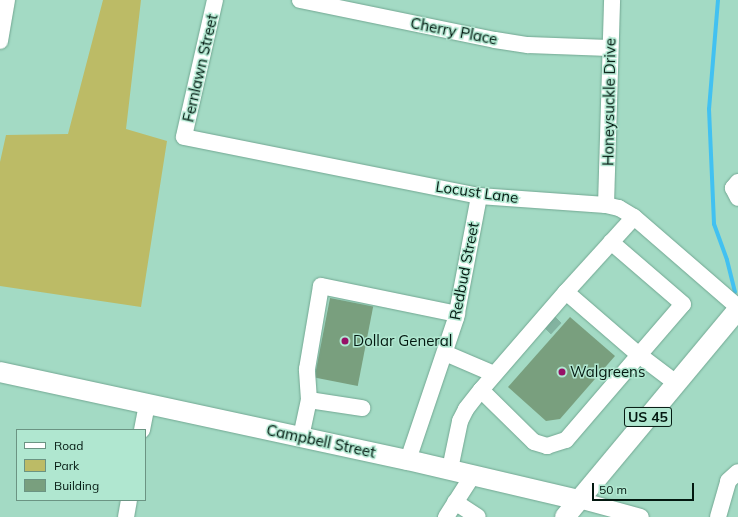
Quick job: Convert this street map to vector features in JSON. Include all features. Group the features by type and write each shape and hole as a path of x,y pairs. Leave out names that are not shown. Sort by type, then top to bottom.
{"main road":[{"name":"US 45","path":"565,517 736,311"},
{"name":"Campbell Street","path":"0,372 408,460 579,500"}],"street":[{"path":"0,42 7,0"},
{"name":"Fernlawn Street","path":"184,137 215,0"},
{"name":"Cherry Place","path":"300,0 495,40 528,45 610,48"},
{"name":"Honeysuckle Drive","path":"606,205 612,0"},
{"name":"Locust Lane","path":"184,137 479,196 606,205 619,208 634,217 736,311"},
{"path":"738,182 733,188 738,198"},
{"name":"Redbud Street","path":"408,460 457,314 479,196"},
{"path":"450,470 460,421 466,409 522,342 560,303 634,217"},
{"path":"481,390 534,442 547,446 566,440 683,304 611,242"},
{"path":"301,437 309,400 307,369 321,286 457,314"},
{"path":"560,303 593,316 676,384"},
{"path":"522,342 537,337 545,329"},
{"path":"445,353 494,374"},
{"path":"309,400 362,408"},
{"path":"142,429 147,404"},
{"path":"718,517 728,481 738,472"},
{"path":"446,517 473,475"},
{"name":"Campbell Street","path":"579,500 641,517"},
{"path":"126,517 129,501"},
{"path":"455,502 475,516"}],"green space":[{"path":"103,0 141,0 126,129 167,141 141,307 0,286 0,162 6,135 68,134"}],"building":[{"name":"Dollar General","path":"330,298 373,306 358,386 315,378"},
{"name":"Walgreens","path":"570,317 615,356 560,419 546,421 508,387"}],"waterway":[{"path":"718,0 709,109 714,224 727,260 735,292"}],"tunnel":[{"path":"545,329 558,315"}],"place":[{"name":"Dollar General","path":"345,341"},
{"name":"Walgreens","path":"562,372"}]}
